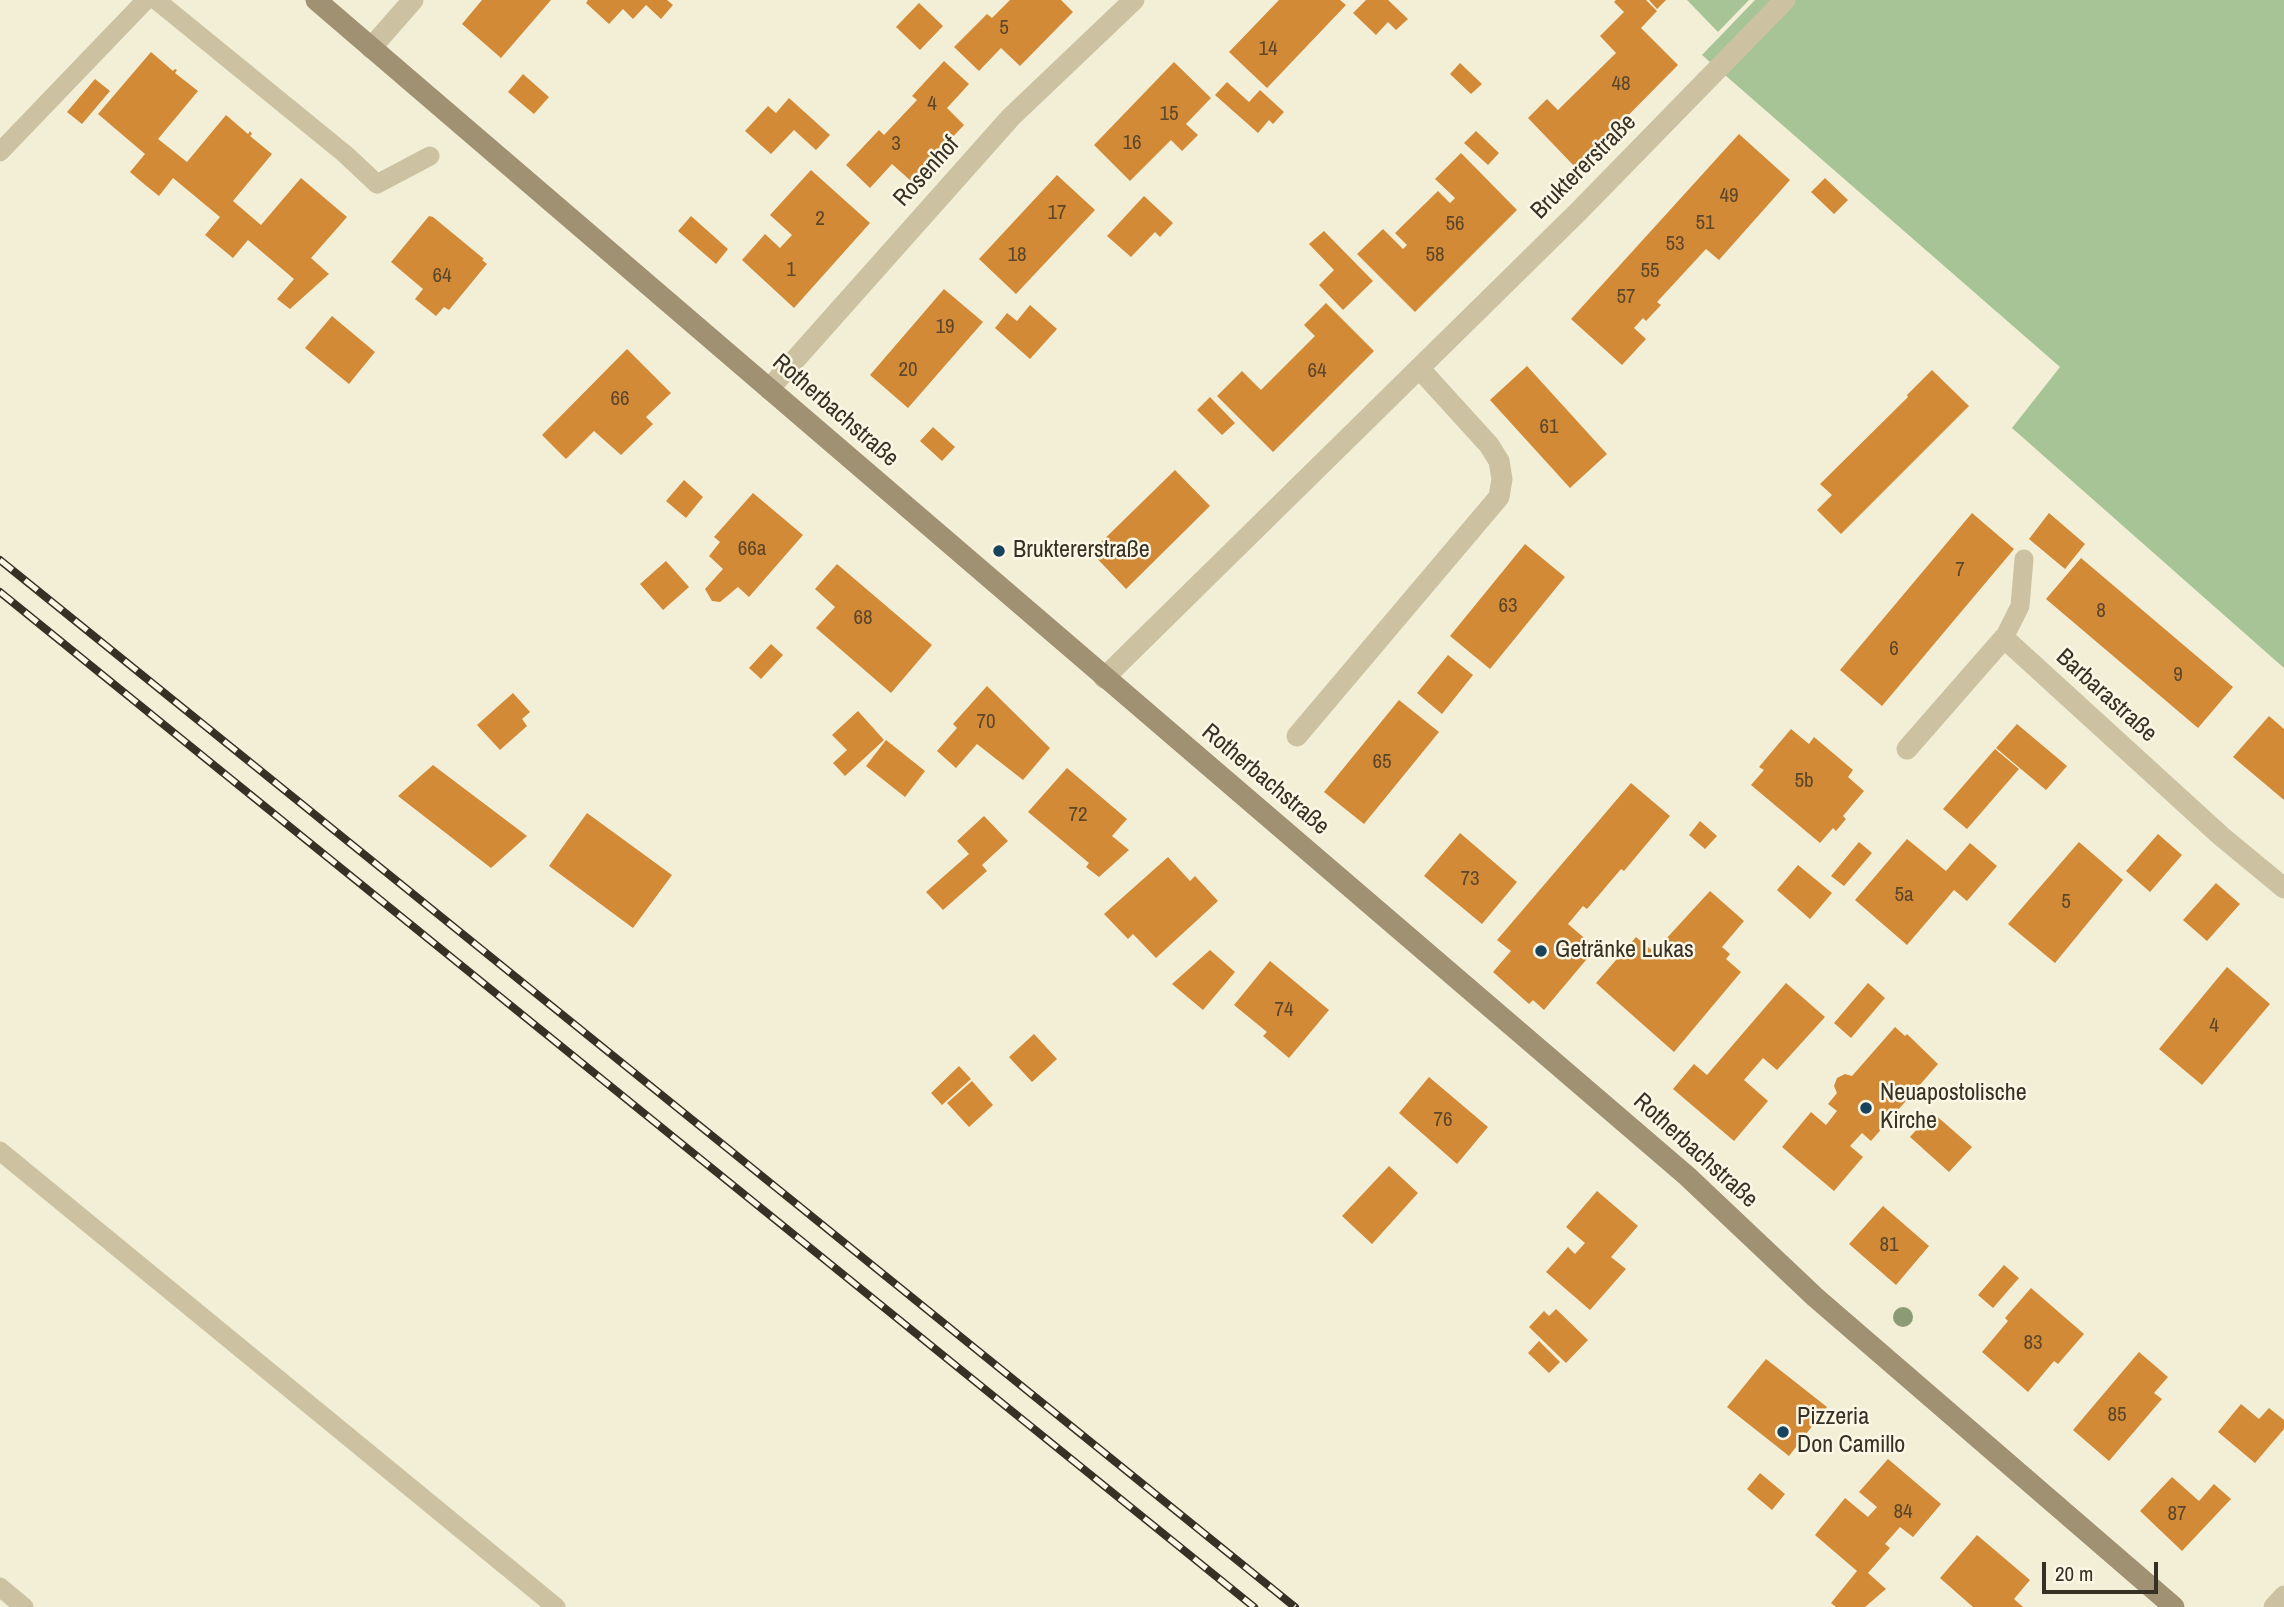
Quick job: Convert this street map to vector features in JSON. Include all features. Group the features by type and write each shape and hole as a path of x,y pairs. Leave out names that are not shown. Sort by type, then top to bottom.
{"street":[{"name":"Rotherbachstraße","path":"316,0 1676,1167 1815,1297 2174,1607"},
{"path":"372,48 413,0"},
{"name":"Rosenhof","path":"769,389 1011,117 1134,0"},
{"name":"Bruktererstraße","path":"1104,678 1579,211 1785,0"},
{"path":"1297,736 1499,497 1502,479 1499,461 1489,445 1419,368"},
{"path":"1907,749 2004,638"},
{"name":"Barbarastraße","path":"2004,638 2221,836 2284,888"},
{"path":"2274,1607 2284,1596"}],"lane":[{"path":"0,152 146,0"},
{"path":"156,0 345,154 377,184 430,156"},
{"path":"2004,638 2020,606 2024,559"},
{"path":"0,1150 556,1607"},
{"path":"0,1587 24,1607"}],"green space":[{"path":"1687,0 1749,0 1718,32"},
{"path":"1755,0 2284,0 2284,668 2012,428 2060,367 1702,55"}],"building":[{"path":"482,0 551,0 501,58 462,24"},
{"path":"588,0 667,0 673,5 661,19 646,5 633,19 623,9 609,24 586,3"},
{"path":"1010,0 1061,0 1073,12 1020,66 1001,48 979,71 954,47 987,14 992,18"},
{"path":"1279,0 1340,0 1346,5 1267,88 1229,52"},
{"path":"1366,0 1388,0 1408,19 1396,30 1388,22 1376,35 1353,13"},
{"path":"1646,0 1657,11 1641,28 1678,65 1576,168 1528,118 1547,99 1558,110 1616,53 1600,36 1624,12 1614,2"},
{"path":"1649,0 1666,0 1657,9"},
{"path":"919,3 943,26 920,50 896,27"},
{"path":"151,52 173,71 177,70 175,73 198,91 158,139 187,162 226,115 248,134 250,131 250,136 272,154 233,201 261,225 301,178 347,217 311,258 329,274 290,309 277,299 294,279 248,240 233,258 205,235 220,217 173,178 159,196 144,184 130,172 145,154 98,114"},
{"path":"944,61 969,84 947,108 964,125 911,181 892,164 870,188 846,165 879,130 884,135 917,100 912,96"},
{"path":"1174,62 1211,98 1186,124 1198,135 1182,151 1171,140 1130,181 1094,145"},
{"path":"1460,63 1482,84 1471,94 1450,74"},
{"path":"523,74 549,97 534,114 508,92"},
{"path":"95,79 110,91 82,124 67,112"},
{"path":"1227,82 1249,102 1260,90 1284,112 1273,124 1269,120 1258,133 1215,95"},
{"path":"789,98 830,135 816,150 794,130 771,154 745,131 768,106 776,113"},
{"path":"1476,131 1499,153 1488,165 1464,143"},
{"path":"1739,134 1790,180 1719,260 1706,249 1657,302 1661,305 1646,321 1643,318 1634,328 1646,339 1622,365 1571,319"},
{"path":"1461,153 1517,210 1415,312 1357,254 1383,229 1403,249 1407,245 1395,233 1438,191 1450,203 1455,198 1435,179"},
{"path":"811,170 870,223 794,308 742,260 765,234 780,248 792,235 770,215"},
{"path":"1057,175 1095,210 1016,294 979,259"},
{"path":"1825,178 1848,200 1834,214 1811,192"},
{"path":"1144,196 1173,223 1160,237 1155,232 1131,257 1107,236"},
{"path":"429,216 487,264 449,310 444,307 436,316 415,299 423,289 391,262"},
{"path":"691,216 728,249 716,264 678,231"},
{"path":"1324,231 1373,281 1343,310 1319,285 1334,270 1309,244"},
{"path":"944,289 983,322 908,408 870,375"},
{"path":"1326,303 1374,351 1273,452 1217,396 1242,371 1261,390 1315,336 1304,325"},
{"path":"1030,305 1057,329 1030,359 995,328 1007,313 1017,321"},
{"path":"332,316 375,352 349,384 305,348"},
{"path":"627,349 671,393 646,417 653,424 621,455 594,431 566,459 542,435"},
{"path":"1527,366 1607,454 1570,488 1490,400"},
{"path":"1932,370 1969,406 1841,534 1817,510 1832,495 1820,484"},
{"path":"1210,397 1235,423 1222,435 1197,410"},
{"path":"933,427 955,447 942,461 920,441"},
{"path":"1175,470 1210,506 1126,589 1091,552"},
{"path":"684,480 703,497 686,518 666,501"},
{"path":"753,493 803,535 749,597 738,587 720,602 712,601 705,589 723,569 709,556 720,542 714,537"},
{"path":"1972,513 2014,549 1882,706 1840,670"},
{"path":"2049,513 2085,544 2065,569 2029,539"},
{"path":"1525,544 1565,577 1490,669 1450,636"},
{"path":"2081,558 2233,687 2198,728 2046,599"},
{"path":"666,561 689,587 663,610 640,584"},
{"path":"837,564 932,645 891,693 816,628 835,607 815,589"},
{"path":"771,644 783,655 761,679 749,668"},
{"path":"1448,655 1473,675 1442,714 1417,693"},
{"path":"987,686 1050,748 1023,780 977,744 956,768 937,751 957,728 953,724"},
{"path":"513,693 530,712 522,719 527,726 500,750 477,725"},
{"path":"1399,700 1439,732 1364,824 1324,792"},
{"path":"858,711 884,740 845,776 833,763 847,750 832,735"},
{"path":"2269,716 2284,729 2284,800 2233,757"},
{"path":"2017,724 2067,766 2046,790 1996,748"},
{"path":"1791,729 1809,744 1814,737 1853,770 1848,777 1864,791 1843,816 1846,819 1836,831 1833,828 1820,843 1751,785 1764,770 1759,767"},
{"path":"886,740 925,771 905,797 866,766"},
{"path":"1995,749 2019,769 1967,829 1943,809"},
{"path":"433,765 527,836 491,868 398,796"},
{"path":"1067,768 1127,819 1112,836 1129,850 1099,877 1086,867 1089,863 1028,812"},
{"path":"1631,783 1670,816 1624,871 1621,869 1587,909 1583,906 1568,924 1596,948 1544,1010 1533,1000 1529,1004 1493,972 1511,951 1497,940"},
{"path":"587,813 672,875 633,928 549,866"},
{"path":"984,816 1008,841 982,865 987,871 943,910 926,892 969,854 957,841"},
{"path":"1700,821 1717,836 1705,849 1689,835"},
{"path":"1460,833 1517,882 1482,924 1424,876"},
{"path":"2158,834 2182,855 2150,892 2126,871"},
{"path":"1907,839 1946,871 1970,843 1997,866 1967,901 1954,890 1907,945 1855,900"},
{"path":"1859,842 1872,853 1844,886 1831,876"},
{"path":"2079,842 2123,880 2055,963 2008,924"},
{"path":"1168,857 1190,881 1195,876 1218,901 1156,958 1133,934 1128,939 1104,914"},
{"path":"1798,865 1832,893 1810,919 1777,890"},
{"path":"2216,883 2240,904 2207,941 2183,920"},
{"path":"1710,891 1744,921 1722,947 1730,954 1726,959 1741,972 1674,1052 1596,983 1636,937 1654,952"},
{"path":"1210,950 1235,972 1203,1010 1172,984"},
{"path":"1270,961 1329,1010 1289,1058 1263,1036 1267,1032 1234,1005"},
{"path":"2227,967 2270,1004 2202,1085 2159,1049"},
{"path":"1786,983 1825,1017 1777,1070 1763,1058 1744,1080 1768,1101 1734,1141 1673,1089 1694,1064 1707,1075"},
{"path":"1868,983 1885,998 1851,1038 1834,1023"},
{"name":"Neuapostolische Kirche","path":"1895,1027 1905,1036 1907,1034 1938,1064 1871,1141 1862,1133 1850,1146 1863,1157 1834,1191 1782,1147 1811,1112 1826,1125 1837,1111 1828,1104 1837,1093 1834,1086 1837,1078 1845,1074 1852,1076"},
{"path":"1034,1034 1057,1059 1032,1082 1009,1057"},
{"path":"959,1066 971,1079 942,1105 931,1093"},
{"path":"1429,1077 1488,1127 1457,1164 1399,1113"},
{"path":"972,1081 993,1105 969,1127 947,1103"},
{"path":"1932,1112 1972,1147 1949,1172 1910,1137"},
{"path":"1389,1166 1418,1193 1372,1244 1342,1216"},
{"path":"1597,1191 1638,1226 1611,1257 1626,1269 1590,1310 1546,1272 1568,1247 1575,1254 1585,1243 1566,1227"},
{"path":"1883,1206 1929,1246 1896,1285 1849,1244"},
{"path":"2004,1265 2019,1278 1993,1308 1978,1295"},
{"path":"2031,1288 2084,1334 2058,1364 2054,1361 2028,1392 1982,1352 2008,1321 2005,1318"},
{"path":"1556,1309 1588,1340 1566,1363 1529,1327 1544,1311 1549,1316"},
{"path":"1539,1341 1560,1362 1549,1373 1528,1353"},
{"path":"2139,1352 2168,1377 2154,1393 2162,1399 2109,1461 2073,1430"},
{"name":"Pizzeria Don Camillo","path":"1766,1359 1827,1407 1789,1456 1727,1407"},
{"path":"2241,1404 2259,1419 2269,1408 2284,1420 2284,1429 2255,1463 2218,1432"},
{"path":"1888,1459 1941,1504 1913,1537 1900,1527 1885,1544 1890,1548 1868,1573 1886,1589 1865,1607 1836,1607 1831,1603 1857,1571 1815,1535 1845,1498 1868,1517 1877,1507 1859,1492"},
{"path":"1760,1473 1785,1494 1772,1510 1747,1489"},
{"path":"2172,1477 2199,1501 2214,1484 2231,1499 2182,1551 2140,1511"},
{"path":"1977,1535 2030,1580 2014,1599 2023,1607 1973,1607 1940,1578"}],"railway":[{"path":"0,560 1295,1607"},
{"path":"0,592 1254,1607"}],"place":[{"name":"Bruktererstraße","path":"999,551"},
{"name":"Getränke Lukas","path":"1541,951"},
{"name":"Neuapostolische Kirche","path":"1866,1108"},
{"name":"Pizzeria Don Camillo","path":"1783,1432"}]}
